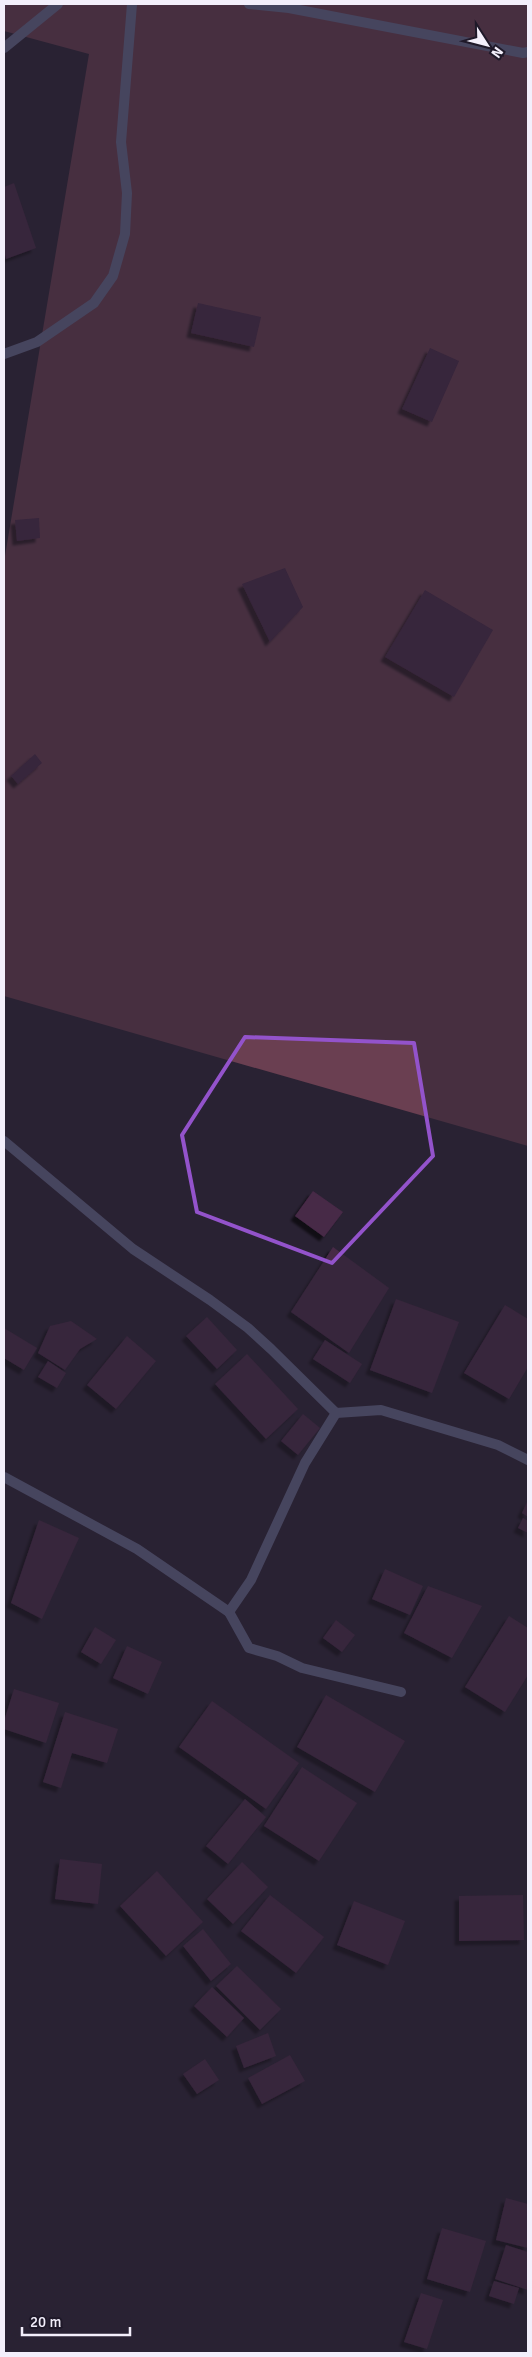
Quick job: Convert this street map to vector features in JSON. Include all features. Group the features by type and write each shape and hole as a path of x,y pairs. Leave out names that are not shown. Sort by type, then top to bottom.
{"street":[{"path":"4,48 58,4"},
{"path":"4,354 37,342 94,303 113,276 125,234 127,193 121,142 132,4"},
{"path":"249,4 289,8 528,52"},
{"path":"4,1141 133,1249 210,1300 248,1328 272,1349 336,1413 381,1410 498,1445 528,1460"},
{"path":"229,1612 251,1580 305,1463 336,1413"},
{"path":"4,1477 137,1549 229,1612 249,1648 277,1656 302,1668 401,1692"}],"highlighted area":[{"path":"245,1037 414,1043 433,1156 332,1263 197,1212 182,1135"}],"shaded area":[{"path":"4,4 528,4 528,1146 4,996 4,562 89,54 4,31"}],"building":[{"path":"14,183 36,248 6,259 4,251 4,187"},
{"path":"198,303 261,317 254,347 191,333"},
{"path":"430,348 459,361 432,422 402,409"},
{"path":"39,518 40,538 17,541 15,520"},
{"path":"285,568 303,607 270,642 242,584"},
{"path":"425,590 493,630 454,697 385,657"},
{"path":"35,754 42,763 18,784 11,776"},
{"path":"313,1191 343,1212 324,1237 295,1216"},
{"path":"333,1247 389,1288 349,1353 291,1312"},
{"path":"396,1299 459,1322 432,1393 370,1370"},
{"path":"505,1305 528,1319 528,1367 509,1399 464,1373"},
{"path":"207,1317 237,1350 217,1369 186,1336"},
{"path":"71,1321 97,1339 80,1349 65,1370 38,1353 50,1326"},
{"path":"4,1328 37,1348 24,1370 4,1358"},
{"path":"127,1336 156,1361 116,1409 87,1385"},
{"path":"325,1340 362,1364 350,1383 313,1359"},
{"path":"247,1354 298,1409 266,1439 215,1384"},
{"path":"48,1361 66,1373 57,1388 38,1377"},
{"path":"303,1414 320,1428 298,1455 281,1441"},
{"path":"528,1500 528,1517 522,1513"},
{"path":"523,1518 528,1521 528,1533 518,1528"},
{"path":"39,1520 79,1538 42,1619 11,1603"},
{"path":"385,1569 423,1586 410,1615 372,1599"},
{"path":"428,1586 482,1606 452,1658 404,1633"},
{"path":"509,1616 528,1628 528,1675 505,1712 465,1687"},
{"path":"336,1620 355,1635 342,1652 323,1638"},
{"path":"95,1627 116,1640 101,1664 81,1652"},
{"path":"127,1646 162,1662 148,1694 113,1678"},
{"path":"14,1689 59,1703 46,1743 4,1729 4,1721"},
{"path":"326,1695 405,1741 375,1792 297,1747"},
{"path":"212,1701 299,1763 266,1809 179,1747"},
{"path":"65,1712 118,1729 107,1763 72,1753 61,1788 43,1782"},
{"path":"302,1767 357,1803 319,1861 264,1826"},
{"path":"245,1799 266,1817 228,1864 206,1846"},
{"path":"60,1859 102,1864 98,1904 55,1899"},
{"path":"242,1862 268,1887 233,1924 207,1899"},
{"path":"157,1871 203,1922 166,1956 120,1906"},
{"path":"270,1895 324,1937 296,1973 241,1931"},
{"path":"523,1895 524,1940 459,1941 459,1896"},
{"path":"354,1901 405,1921 388,1965 337,1945"},
{"path":"203,1929 231,1964 211,1981 183,1946"},
{"path":"237,1966 281,2009 260,2030 216,1986"},
{"path":"212,1987 244,2018 227,2037 194,2006"},
{"path":"268,2033 276,2056 244,2068 236,2046"},
{"path":"290,2055 305,2081 262,2104 248,2078"},
{"path":"205,2059 219,2080 197,2094 183,2074"},
{"path":"506,2198 528,2204 528,2248 496,2240"},
{"path":"442,2228 486,2241 470,2292 427,2279"},
{"path":"506,2245 528,2252 528,2290 495,2279"},
{"path":"494,2281 519,2288 514,2304 489,2296"},
{"path":"421,2293 443,2300 427,2349 404,2342"}]}
